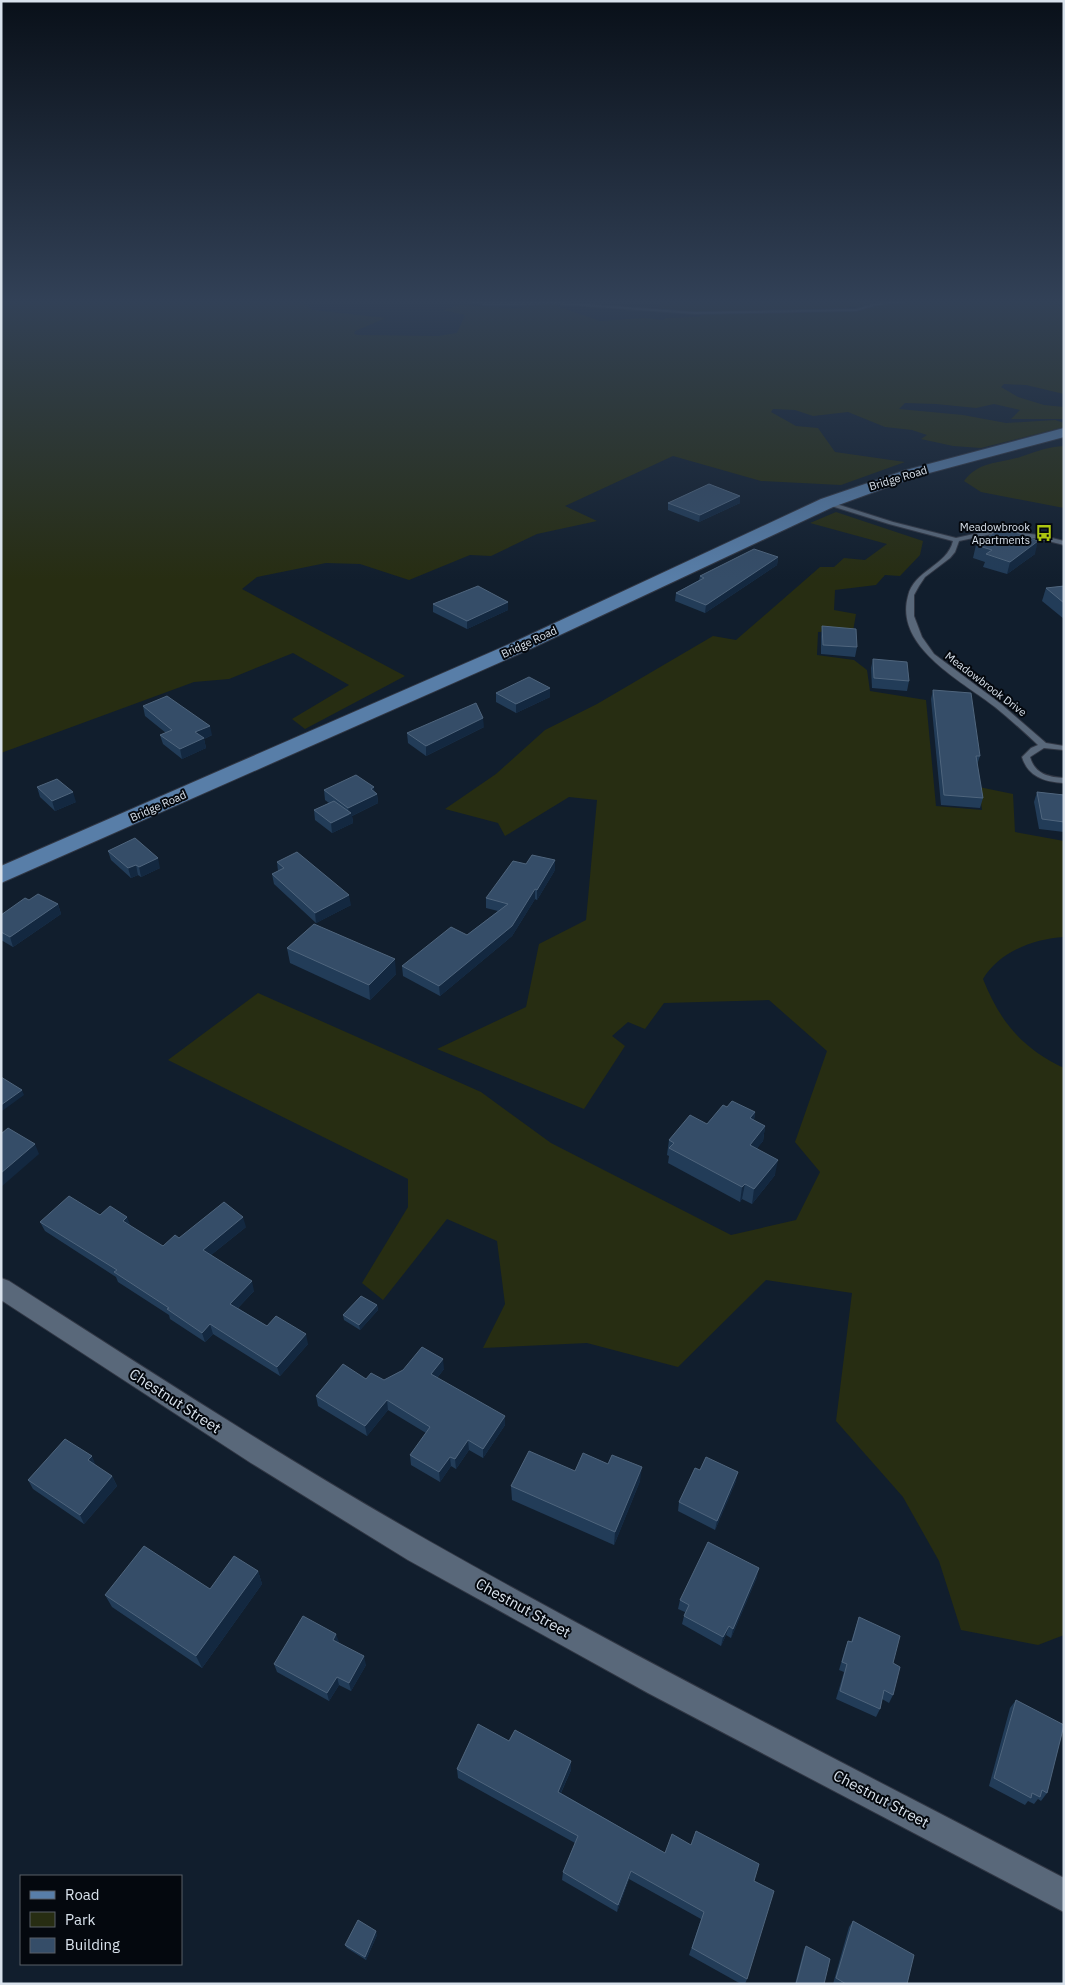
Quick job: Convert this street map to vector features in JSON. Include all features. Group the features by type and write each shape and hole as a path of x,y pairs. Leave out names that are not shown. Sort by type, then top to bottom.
{"main road":[{"name":"Bridge Road","path":"1,875 521,646 827,503 912,473 1064,432"}],"street":[{"name":"Chestnut Street","path":"1,1288 238,1441 418,1549 550,1623 1064,1896"}],"lane":[{"path":"827,503 891,523 956,540 992,532 1027,535 1064,543"},
{"name":"Meadowbrook Drive","path":"956,540 955,548 950,556 925,574 912,590 910,613 915,631 922,646 931,656 998,706 1044,745"},
{"path":"1064,748 1044,745 1032,750 1026,757 1028,763 1039,776 1064,781"}],"green space":[{"path":"1,395 1014,395 1044,405 1064,407 1064,419 1011,419 1020,410 994,404 976,408 905,403 899,409 963,415 1006,423 1055,420 1064,423 1064,427 981,448 953,446 921,439 927,435 912,430 885,427 848,412 813,416 795,410 773,409 771,412 796,426 818,428 835,452 905,462 841,485 761,481 673,456 565,506 597,521 537,534 491,556 470,555 409,580 360,564 326,563 257,577 242,589 405,676 305,729 292,719 349,685 293,653 229,679 194,682 1,753"},
{"path":"1064,446 1064,508 981,492 964,481 970,474 984,466 1053,447"},
{"path":"836,512 923,541 920,555 900,576 885,575 876,585 835,590 834,610 856,614 853,631 818,632 817,655 854,660 867,670 870,691 926,700 936,806 982,810 979,787 1013,794 1015,832 1064,841 1064,937 1029,944 1007,954 998,961 983,979 997,1008 1014,1032 1036,1052 1064,1068 1064,1635 1038,1645 961,1630 939,1561 903,1497 836,1421 852,1293 766,1280 678,1367 587,1343 483,1348 505,1304 497,1241 447,1219 383,1300 362,1283 408,1207 408,1179 168,1060 258,993 481,1092 551,1143 731,1235 796,1220 820,1172 795,1142 827,1051 769,1000 664,1003 645,1029 628,1022 612,1036 625,1046 584,1109 437,1049 526,1007 539,944 586,920 597,800 569,797 505,836 498,823 445,809 496,774 545,730 597,704 713,636 736,640 820,567 834,567 844,558 865,560 887,544 810,523"}],"building":[{"path":"709,484 740,496 700,515 668,503"},
{"path":"1002,527 1038,541 1010,562 986,554 992,550 976,545"},
{"path":"754,549 778,557 706,605 676,593 704,578 700,576"},
{"path":"478,586 508,602 467,621 433,604"},
{"path":"1064,586 1064,603 1046,588"},
{"path":"822,626 856,629 857,647 823,645"},
{"path":"873,659 907,662 909,681 874,678"},
{"path":"529,677 550,688 516,704 496,693"},
{"path":"933,690 971,693 980,756 976,756 983,798 944,795"},
{"path":"167,696 210,726 195,732 204,738 180,749 160,735 172,730 143,706"},
{"path":"476,703 483,718 426,746 407,733"},
{"path":"356,775 374,787 371,789 377,794 348,808 324,790"},
{"path":"57,779 73,792 52,801 37,787"},
{"path":"1037,792 1064,795 1064,822 1042,819"},
{"path":"334,801 351,813 331,823 314,810"},
{"path":"135,838 158,858 139,867 136,865 128,868 108,851"},
{"path":"297,852 349,895 315,913 272,874 284,868 277,862"},
{"path":"532,855 555,860 512,926 439,986 402,966 451,927 467,935 508,904 486,898 513,861 526,864"},
{"path":"38,894 58,904 10,937 1,932 1,915 25,898 29,900"},
{"path":"314,924 395,959 369,985 287,948"},
{"path":"1,1077 22,1090 1,1105"},
{"path":"732,1101 755,1112 750,1118 765,1126 750,1145 778,1160 754,1189 745,1184 742,1187 669,1148 674,1143 669,1140 690,1115 707,1124 723,1105 727,1107"},
{"path":"8,1128 35,1144 1,1173 1,1134"},
{"path":"69,1196 100,1215 110,1206 127,1217 123,1221 163,1246 175,1235 179,1238 224,1202 243,1217 203,1250 252,1281 230,1304 267,1326 276,1316 306,1334 277,1367 210,1324 202,1333 167,1309 169,1308 114,1272 117,1270 40,1222"},
{"path":"361,1296 377,1305 359,1325 343,1315"},
{"path":"422,1347 443,1359 431,1374 505,1416 483,1449 468,1440 455,1459 450,1457 439,1472 410,1455 430,1427 387,1400 365,1426 316,1396 343,1364 366,1379 371,1373 384,1380 403,1370"},
{"path":"65,1439 92,1456 88,1460 112,1476 80,1515 28,1480"},
{"path":"529,1451 575,1471 583,1453 608,1464 612,1455 642,1467 615,1532 511,1486"},
{"path":"706,1457 738,1472 717,1521 679,1502 695,1468 700,1470"},
{"path":"708,1542 759,1568 733,1629 729,1626 723,1637 684,1616 689,1605 680,1600"},
{"path":"144,1546 210,1589 234,1556 258,1571 196,1656 105,1595"},
{"path":"303,1616 336,1634 333,1640 364,1656 349,1683 337,1677 327,1693 274,1664"},
{"path":"859,1617 900,1636 893,1663 900,1667 893,1695 884,1690 880,1709 840,1691 847,1664 842,1662 848,1641 852,1642"},
{"path":"1016,1700 1064,1725 1047,1793 1042,1790 1040,1797 1032,1793 1031,1798 994,1778"},
{"path":"478,1724 509,1741 515,1730 571,1761 558,1792 665,1853 672,1834 691,1845 696,1831 759,1864 754,1881 774,1891 747,1979 692,1948 704,1912 631,1871 618,1905 563,1872 578,1836 457,1769"},
{"path":"358,1920 376,1931 365,1957 345,1945"},
{"path":"853,1921 914,1955 907,1984 846,1984 836,1978"},
{"path":"806,1946 830,1959 824,1984 796,1984"}],"place":[{"name":"Meadowbrook Apartments","path":"1044,533"}]}
